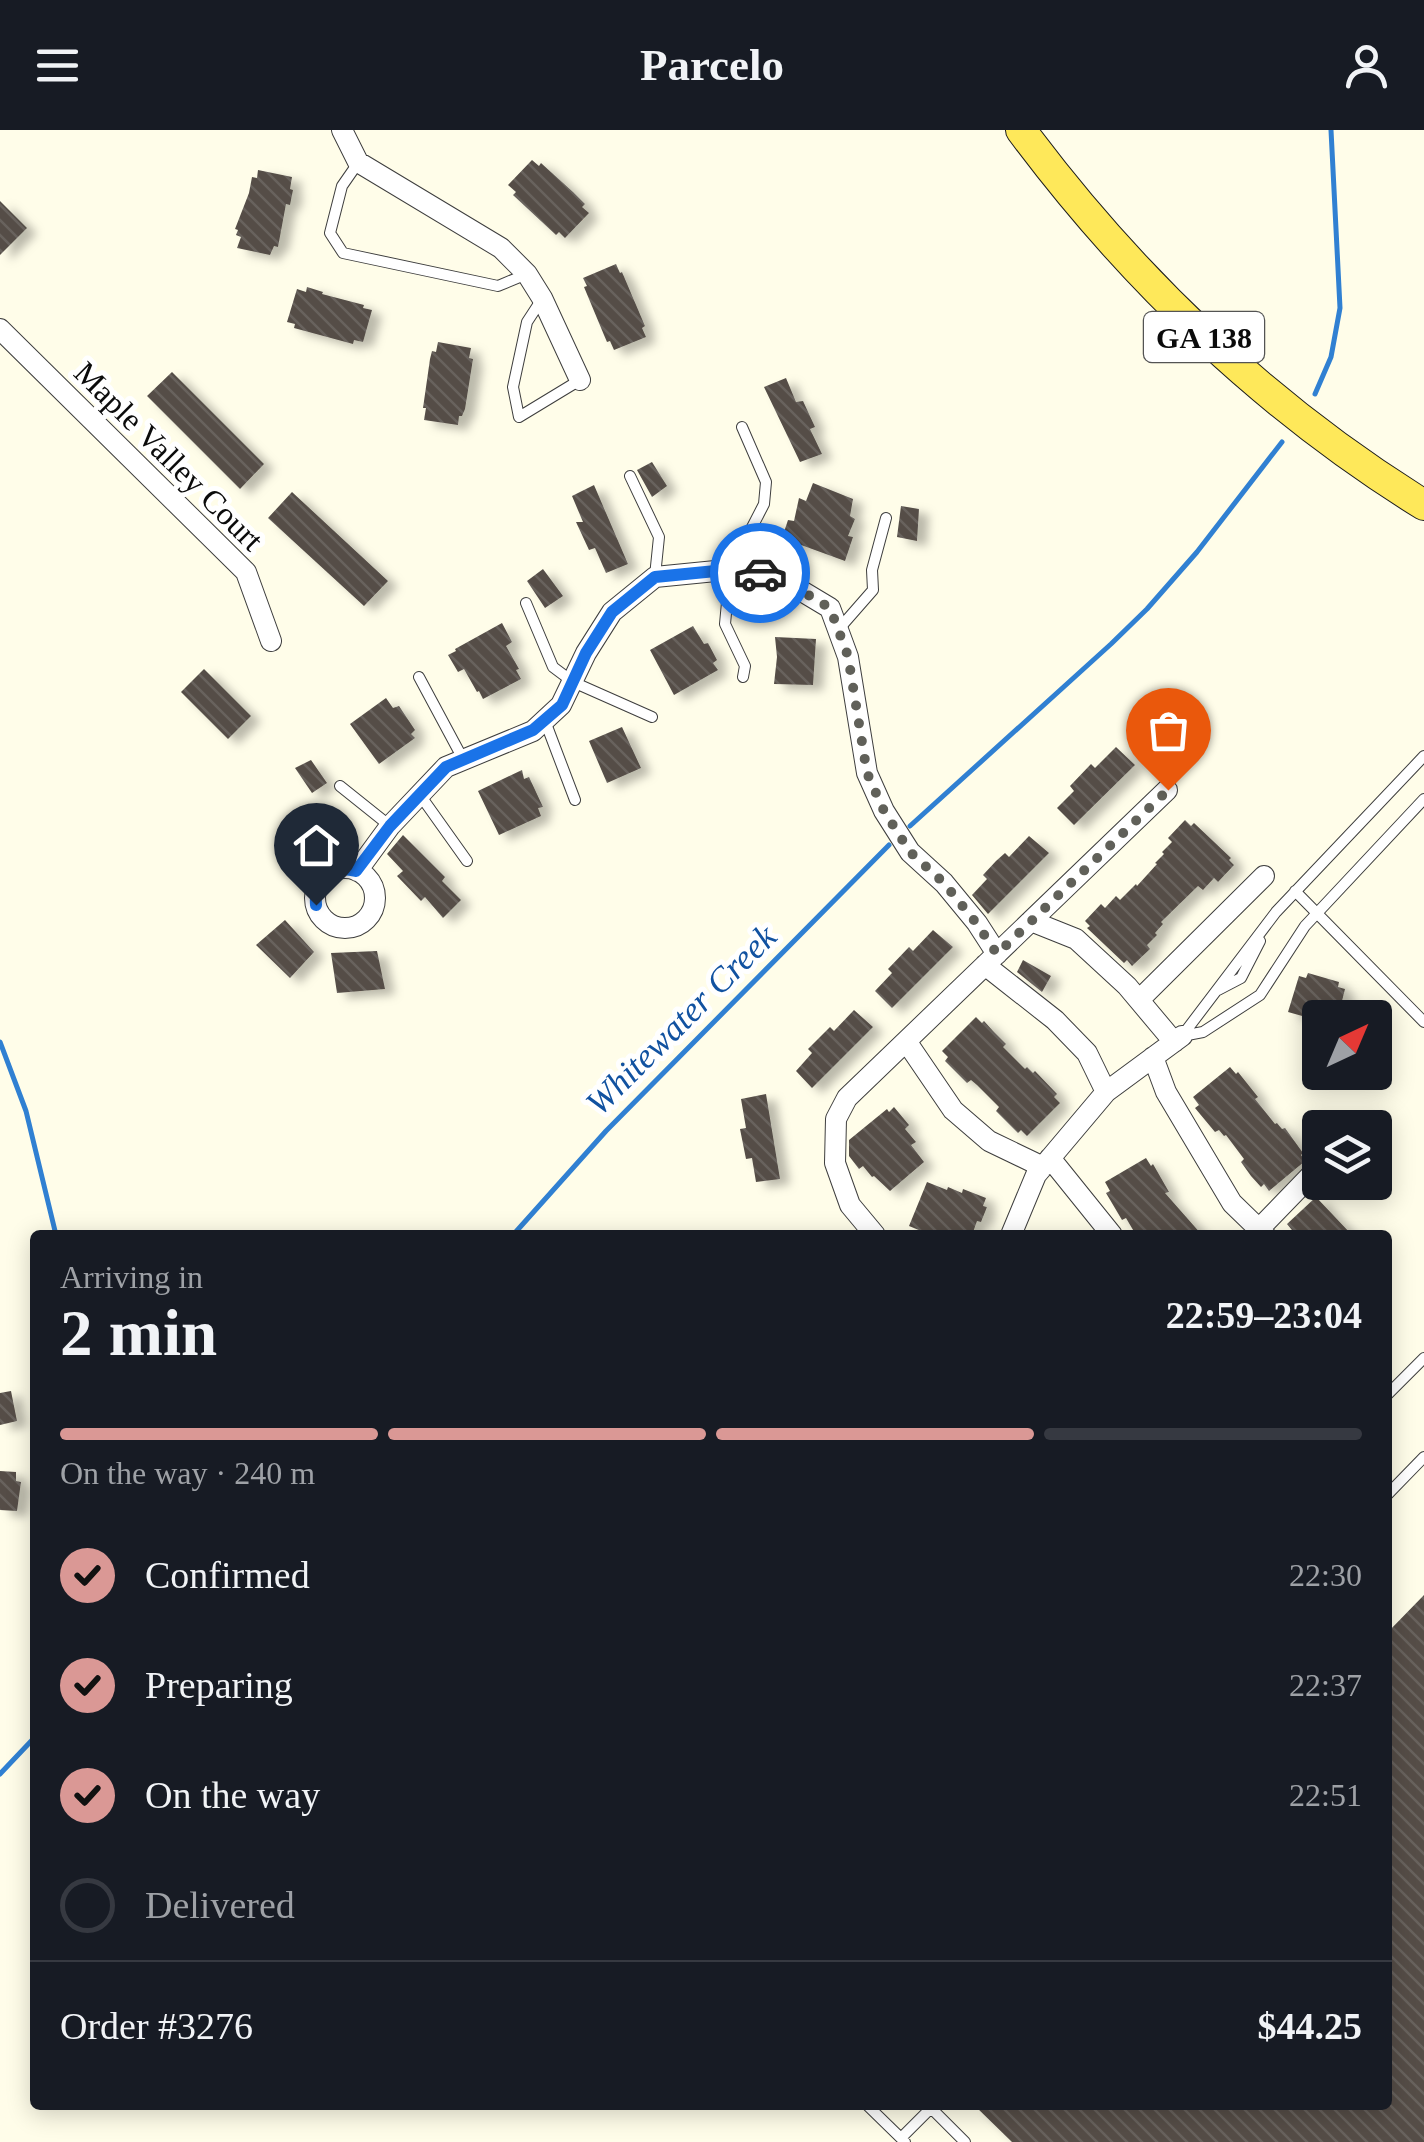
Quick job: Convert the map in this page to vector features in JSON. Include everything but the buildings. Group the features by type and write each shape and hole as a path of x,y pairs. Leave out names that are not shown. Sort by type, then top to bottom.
{"main road":[{"name":"GA 138","path":"1021,130 1123,256 1213,346 1296,416 1424,506"}],"street":[{"path":"342,130 358,162 501,248 528,274 580,380"},
{"name":"Maple Valley Court","path":"0,328 246,572 271,642"},
{"path":"356,871 390,826 446,767 533,730 562,705 586,653 612,612 655,577 746,568 795,587 830,608 848,656 867,773 884,811 910,852 944,883 977,924 991,959 1087,1053 1106,1092"},
{"path":"871,1230 850,1205 835,1163 836,1119 847,1098 1168,790"},
{"path":"1139,1000 1264,876"},
{"path":"1013,1230 1036,1175 1106,1092 1178,1039 1128,986 1076,940 1031,921"},
{"path":"906,1041 953,1110 989,1141 1047,1162 1108,1230"},
{"path":"1153,1057 1166,1092 1232,1203 1260,1230"},
{"path":"1264,1230 1302,1186"}],"lane":[{"path":"358,162 342,186 330,232 343,253 498,286 528,274"},
{"path":"542,298 527,322 513,387 519,418 580,380"},
{"path":"742,427 766,482 764,504 730,570 725,624 745,666 743,677"},
{"path":"630,476 659,537 655,577"},
{"path":"838,630 873,590 872,570 886,518"},
{"path":"526,603 554,667 572,682 652,717"},
{"path":"419,677 463,759"},
{"path":"544,720 575,800"},
{"path":"1178,1039 1295,891 1422,764"},
{"path":"340,786 390,826"},
{"path":"420,794 467,862"},
{"path":"1178,1039 1203,1032 1260,995 1304,926 1424,800"},
{"path":"1295,891 1424,1022"},
{"path":"1216,991 1241,978 1272,917"},
{"path":"1241,978 1260,995"},
{"path":"1392,1390 1424,1358"},
{"path":"1392,1490 1424,1457"},
{"path":"872,2110 903,2140 928,2110"},
{"path":"933,2110 965,2142"}],"waterway":[{"name":"Whitewater Creek","path":"1315,394 1331,357 1340,308 1331,130"},
{"name":"Whitewater Creek","path":"910,826 1147,609 1197,552 1282,442"},
{"name":"Whitewater Creek","path":"517,1230 606,1131 889,845"},
{"path":"0,1042 26,1111 55,1230"},
{"name":"Whitewater Creek","path":"0,1774 30,1742"}],"way so far":[{"path":"760,573 795,587 830,608 848,656 867,773 884,811 910,852 944,883 997,954 1168,790"}],"route":[{"path":"316,905 317,886 322,878 338,869 356,871 390,826 446,767 533,730 562,705 586,653 612,612 655,577 746,568 760,573"}]}
